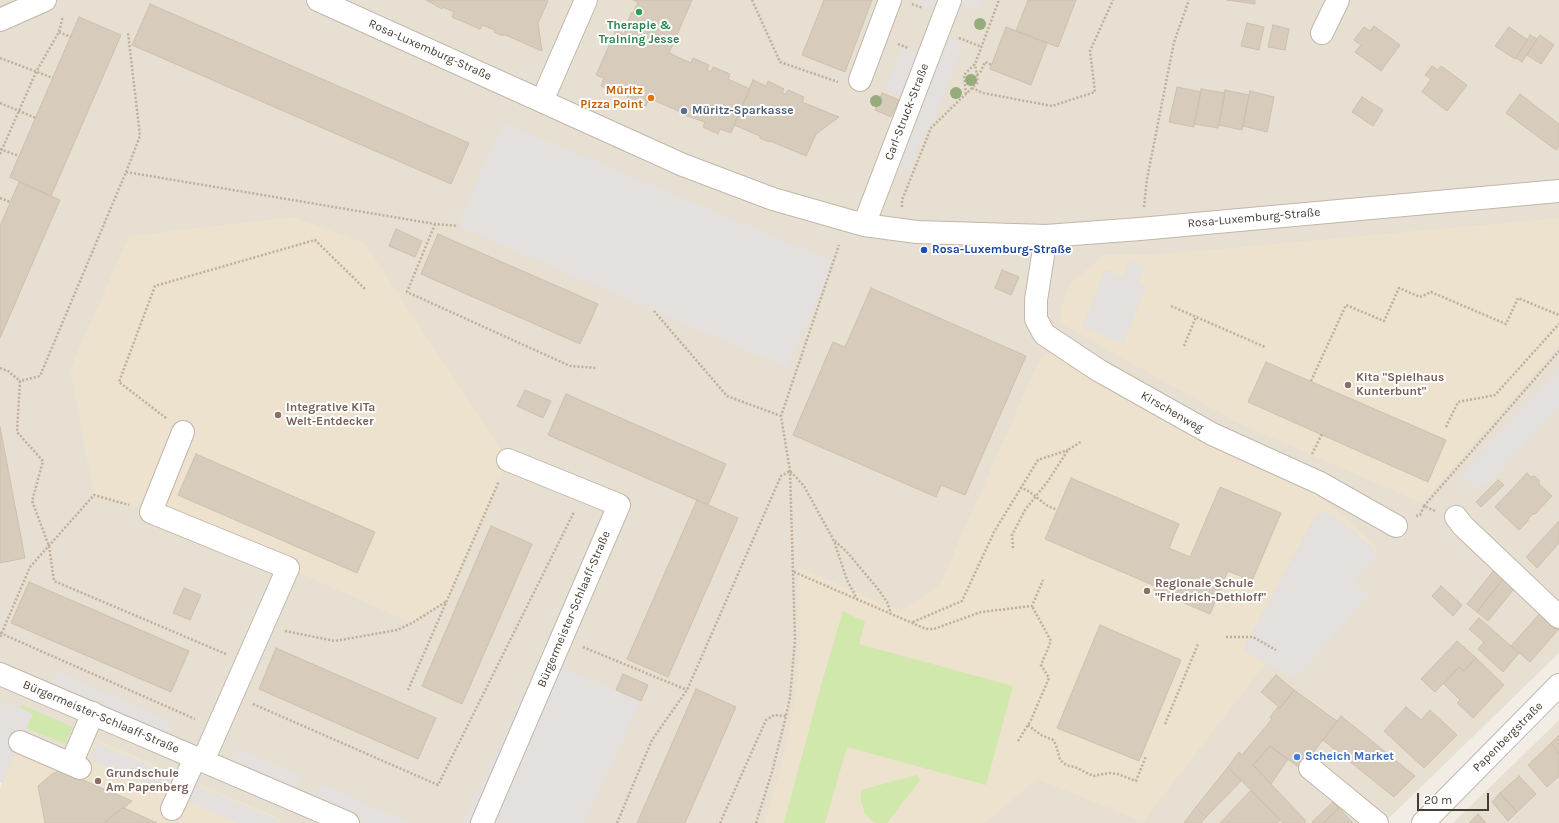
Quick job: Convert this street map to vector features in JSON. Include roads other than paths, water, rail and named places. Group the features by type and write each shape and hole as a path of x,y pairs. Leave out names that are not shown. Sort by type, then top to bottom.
{"street":[{"path":"0,20 45,0"},
{"name":"Rosa-Luxemburg-Straße","path":"318,0 690,167 773,199 864,225 917,232 1046,236 1140,229 1559,191"},
{"path":"542,101 586,0"},
{"path":"851,82 890,0"},
{"name":"Carl-Struck-Straße","path":"864,225 950,0"},
{"path":"1322,33 1338,0"},
{"name":"Kirschenweg","path":"1046,236 1036,300 1036,319 1044,334 1098,370 1212,434 1320,483 1396,526"},
{"path":"172,809 199,759 218,729 288,568 151,512 183,432"},
{"name":"Bürgermeister-Schlaaff-Straße","path":"482,823 619,505 508,460"},
{"path":"1456,517 1463,526 1559,617"},
{"name":"Bürgermeister-Schlaaff-Straße","path":"0,674 348,823"},
{"name":"Papenbergstraße","path":"1423,823 1559,685"},
{"path":"20,742 75,766 93,713"},
{"path":"1310,768 1377,823"}],"place":[{"name":"Therapie & Training Jesse","path":"639,12"},
{"name":"Müritz Pizza Point","path":"651,98"},
{"name":"Müritz-Sparkasse","path":"684,111"},
{"name":"Rosa-Luxemburg-Straße","path":"924,250"},
{"name":"Kita \"Spielhaus Kunterbunt\"","path":"1348,385"},
{"name":"Integrative KiTa Welt-Entdecker","path":"278,415"},
{"name":"Regionale Schule \"Friedrich-Dethloff\"","path":"1147,591"},
{"name":"Scheich Market","path":"1297,757"},
{"name":"Grundschule Am Papenberg","path":"98,781"}]}
